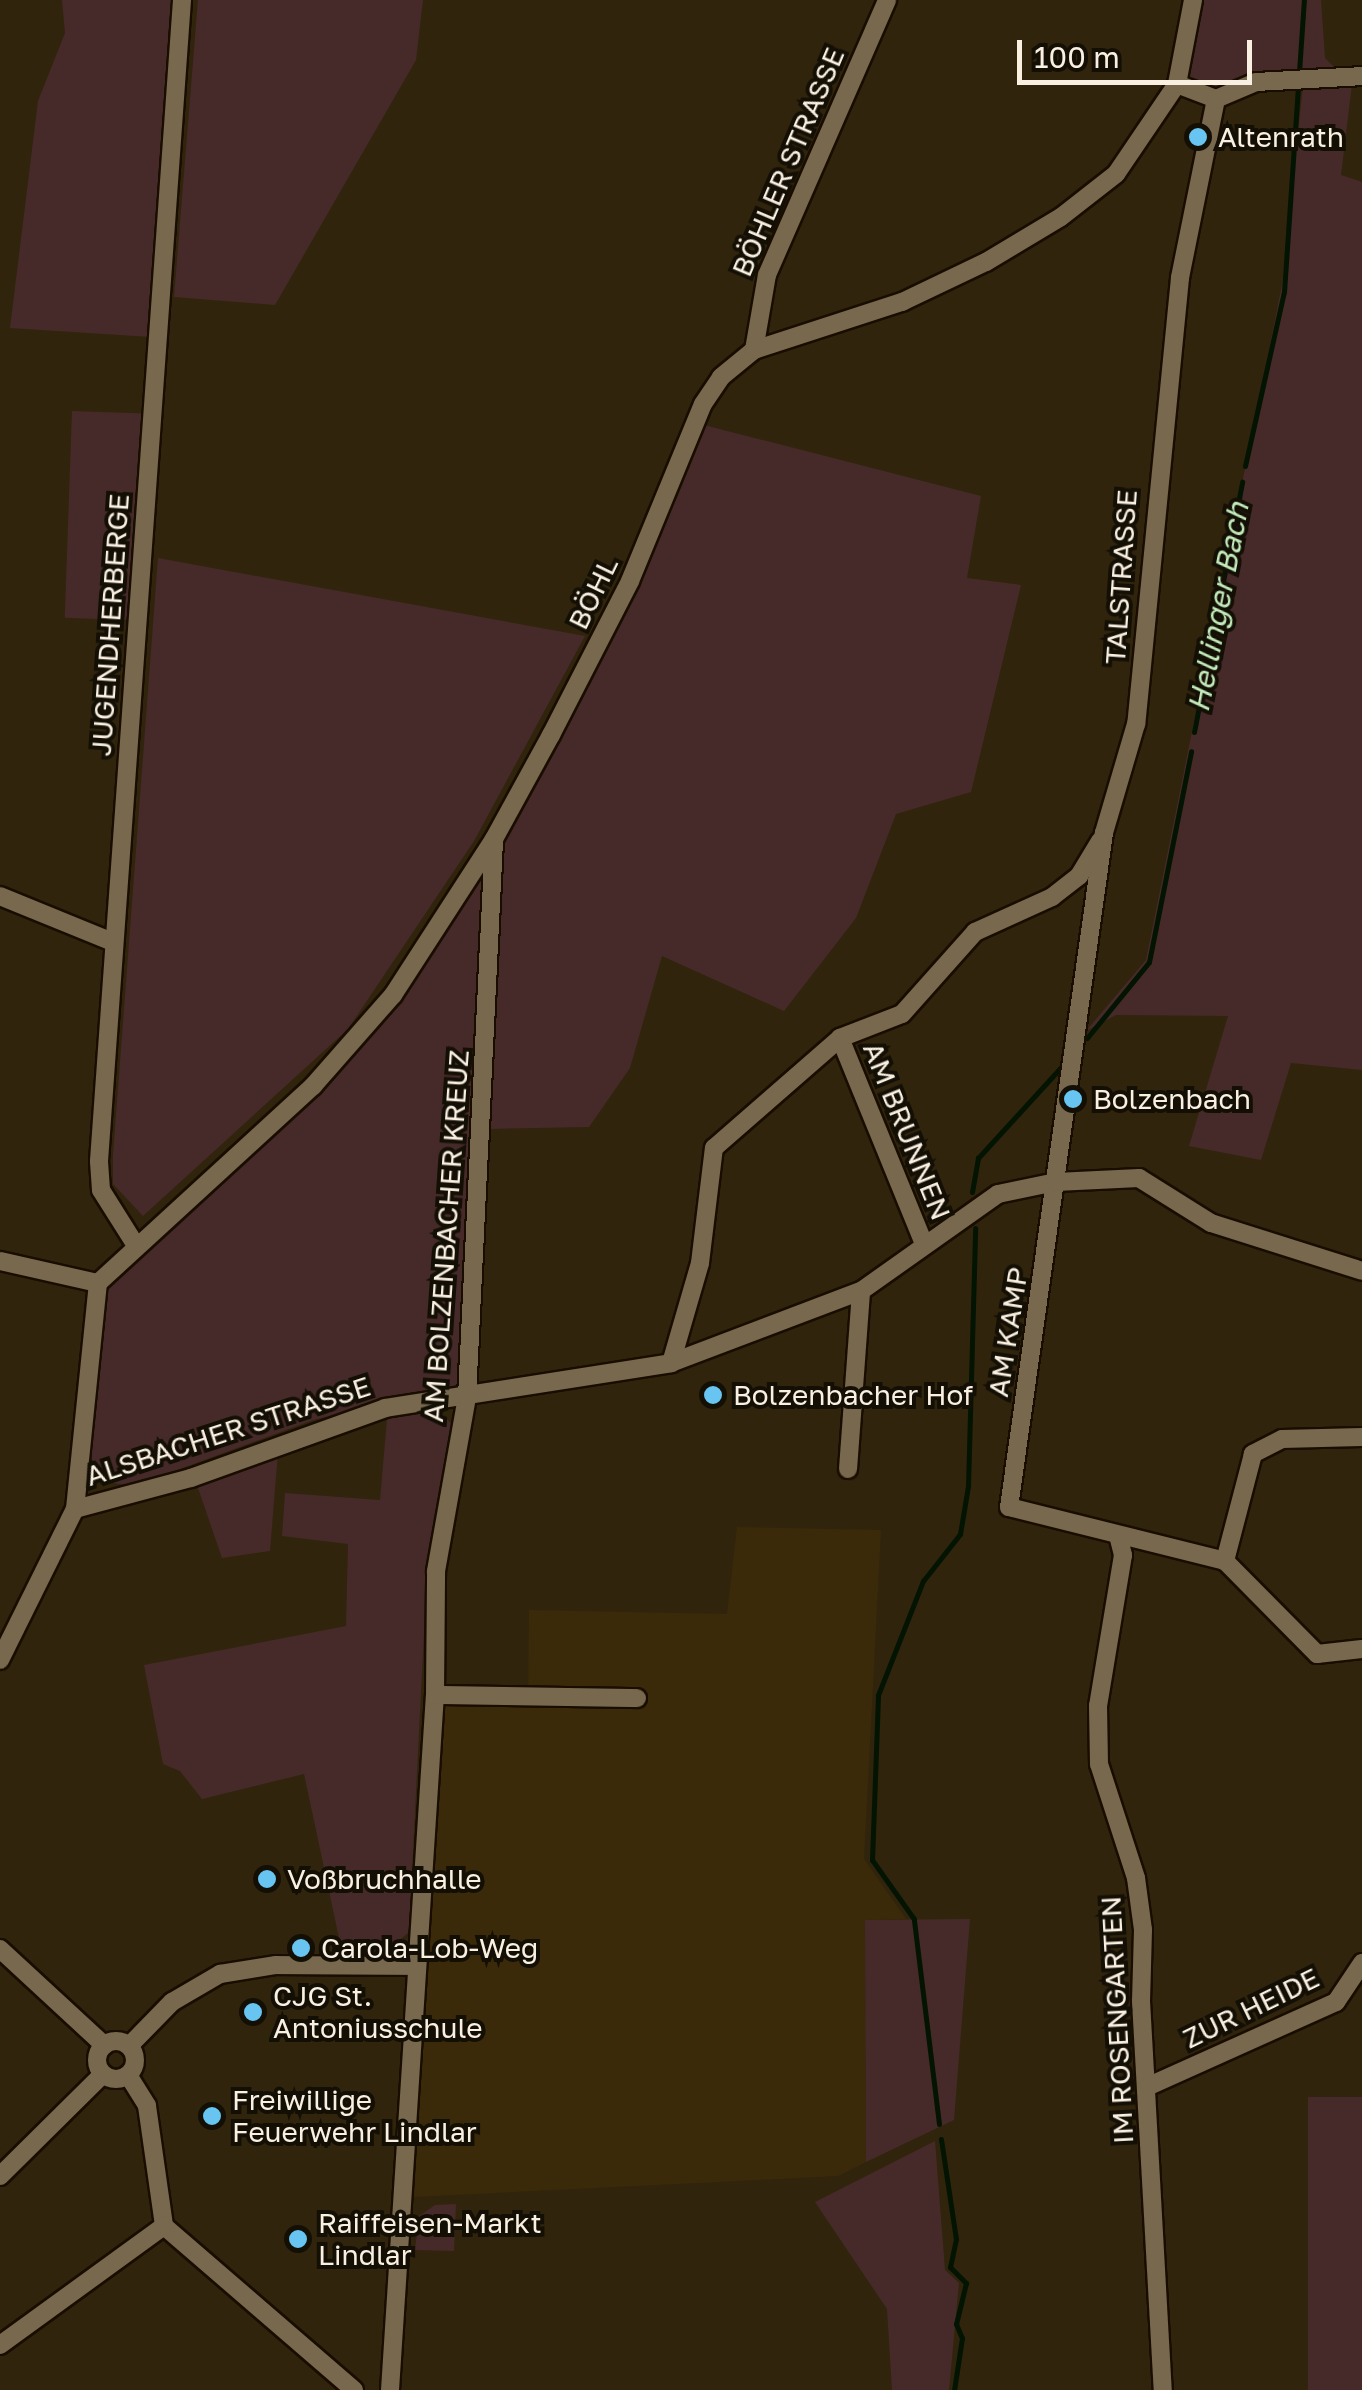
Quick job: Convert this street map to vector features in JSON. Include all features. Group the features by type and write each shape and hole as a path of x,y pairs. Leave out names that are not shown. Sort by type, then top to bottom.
{"street":[{"name":"JUGENDHERBERGE","path":"136,1244 101,1190 113,942 182,0"},
{"name":"BÖHLER STRASSE","path":"754,350 767,275 888,0"},
{"path":"1193,0 1177,84 1216,99 1233,87 1362,76"},
{"name":"BÖHL","path":"98,1283 362,1035 494,839 630,581 704,404 721,376 754,350 902,302 1061,217 1127,161 1177,84"},
{"name":"TALSTRASSE","path":"1056,1182 1104,832 1136,724 1178,293 1216,99"},
{"path":"671,1363 700,1263 714,1148 840,1038 902,1014 975,932 1052,896 1079,876 1104,832"},
{"name":"AM BOLZENBACHER KREUZ","path":"390,2390 435,1694 436,1571 467,1397 494,839"},
{"path":"0,896 113,942"},
{"name":"AM BRUNNEN","path":"840,1038 924,1244"},
{"name":"ALSBACHER STRASSE","path":"75,1509 191,1478 385,1408 671,1363 862,1290 998,1194 1056,1182 1140,1178 1212,1222 1362,1271"},
{"name":"AM KAMP","path":"1056,1182 1009,1507 1225,1560"},
{"path":"0,1261 98,1283 75,1509 0,1660"},
{"path":"848,1469 862,1290"},
{"path":"1362,1436 1282,1439 1253,1454 1225,1560 1317,1654 1362,1649"},
{"name":"IM ROSENGARTEN","path":"1118,1535 1123,1555 1098,1706 1098,1764 1138,1895 1163,2390"},
{"path":"435,1694 637,1698"},
{"path":"0,1949 104,2045 129,2046 172,2002 220,1974 276,1965 416,1966"},
{"name":"ZUR HEIDE","path":"1149,2086 1325,2008 1362,1963"},
{"path":"103,2074 97,2063 104,2045"},
{"path":"128,2075 135,2064 129,2046"},
{"path":"0,2176 103,2074 128,2075"},
{"path":"128,2075 147,2106 164,2226 354,2390"},
{"path":"0,2345 164,2226"}],"shaded area":[{"path":"62,0 172,0 151,337 10,328 38,101 65,33"},
{"path":"198,0 423,0 416,60 275,305 174,297"},
{"path":"1200,0 1321,0 1325,58 1337,70 1248,75 1214,89 1184,79"},
{"path":"1352,84 1341,175 1362,182 1362,1070 1291,1063 1261,1160 1189,1146 1228,1016 1116,1015 1086,1031 1146,960 1282,285 1303,86"},
{"path":"72,411 145,414 138,620 65,618"},
{"path":"704,425 981,496 967,578 1021,585 971,792 896,814 856,918 784,1011 662,956 630,1068 589,1127 489,1129 500,845 614,628"},
{"path":"158,558 585,636 474,841 348,1029 143,1216 113,1184 113,1155"},
{"path":"478,874 486,883 458,1385 313,1420 134,1486 99,1481 88,1454 96,1328 107,1283 361,1047"},
{"path":"439,1410 453,1426 427,1572 409,1932 389,1949 341,1947 304,1774 202,1799 180,1771 163,1764 144,1665 346,1626 348,1544 282,1536 285,1493 380,1500 387,1419"},
{"path":"278,1452 270,1551 222,1558 197,1485"},
{"path":"737,1527 881,1530 864,1859 906,1919 865,1920 866,2162 838,2176 414,2197 441,1705 528,1705 529,1610 727,1614"},
{"path":"970,1919 954,2120 866,2162 865,1920"},
{"path":"1308,2097 1362,2097 1362,2390 1308,2390"},
{"path":"935,2141 945,2270 959,2283 949,2390 892,2390 887,2309 815,2202"},
{"path":"456,2204 454,2251 415,2250 419,2216 435,2205"}],"waterway":[{"name":"Hellinger Bach","path":"1245,466 1284,292 1304,0"},
{"name":"Hellinger Bach","path":"1194,732 1242,482"},
{"name":"Hellinger Bach","path":"1087,1038 1149,962 1191,751"},
{"name":"Hellinger Bach","path":"972,1192 978,1158 1063,1065"},
{"name":"Hellinger Bach","path":"939,2124 914,1919 872,1860 878,1695 923,1581 960,1534 968,1486 975,1228"},
{"name":"Hellinger Bach","path":"941,2139 956,2239 950,2267 966,2283 956,2324 962,2338 954,2390"}],"place":[{"name":"Altenrath","path":"1198,137"},
{"name":"Bolzenbach","path":"1073,1099"},
{"name":"Bolzenbacher Hof","path":"713,1395"},
{"name":"Voßbruchhalle","path":"267,1879"},
{"name":"Carola-Lob-Weg","path":"301,1948"},
{"name":"CJG St. Antoniusschule","path":"253,2012"},
{"name":"Freiwillige Feuerwehr Lindlar","path":"212,2116"},
{"name":"Raiffeisen-Markt Lindlar","path":"298,2239"}]}
